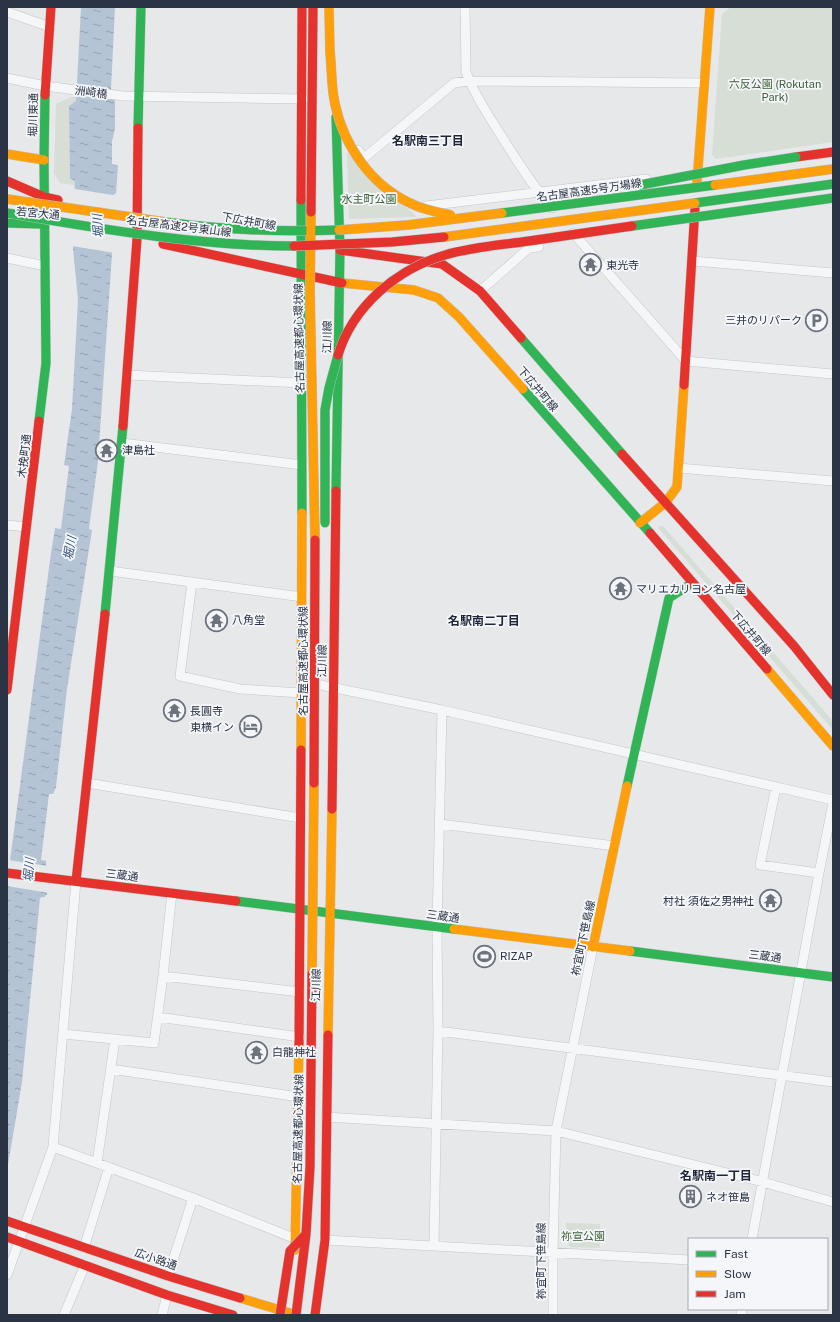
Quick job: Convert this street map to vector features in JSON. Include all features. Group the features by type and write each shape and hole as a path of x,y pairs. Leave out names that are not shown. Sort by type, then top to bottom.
{"main road":[{"name":"堀川東通","path":"44,224 46,86 51,7"},
{"path":"76,881 110,571 122,443 137,239 138,95 141,7"},
{"name":"江川線","path":"284,1314 296,1239 300,1037 300,818 302,681 302,7"},
{"name":"名古屋高速都心環状線","path":"296,1315 306,1234 310,1166 315,724 315,569 310,292 313,7"},
{"path":"329,7 330,52 335,104 351,148 363,166 388,191 405,202 425,210 442,214 470,217 508,216 532,213 557,208 635,186 744,165 833,153"},
{"name":"江川線","path":"315,1315 325,1240 340,283 336,122 337,7"},
{"path":"640,523 665,503 677,487 693,261 703,83 710,7"},
{"path":"7,154 44,160"},
{"name":"名古屋高速5号万場線","path":"348,230 411,225 499,214 833,169"},
{"name":"若宮大通","path":"7,182 44,197 117,211"},
{"name":"名古屋高速2号東山線","path":"7,213 152,237 222,244 276,247 349,245 416,241 833,184"},
{"path":"325,534 326,405 335,364 344,338 354,319 366,303 379,290 396,277 414,267 438,257 477,248 833,198"},
{"name":"名古屋高速2号東山線","path":"7,199 151,221 219,228 274,231 348,230"},
{"name":"下広井町線","path":"117,211 340,250 442,264 480,291 665,503 794,646 833,695"},
{"name":"若宮大通","path":"7,223 44,224 116,236"},
{"name":"木挽町通","path":"7,690 10,647 27,527 46,363 44,224"},
{"name":"下広井町線","path":"116,236 137,239 340,283 414,290 438,298 459,317 692,582 833,746"},
{"name":"祢宜町下笹島線","path":"593,947 669,598 692,582"},
{"path":"315,724 325,674 325,611"},
{"name":"三蔵通","path":"7,873 329,912 833,977"},
{"name":"広小路通","path":"7,1221 284,1314 300,1315"},
{"path":"284,1314 290,1251 306,1234"},
{"path":"7,1238 19,1241 167,1295 233,1315"}],"street":[{"path":"465,7 466,72 478,99 538,192 686,361 833,374"},
{"path":"7,12 50,27"},
{"name":"洲崎橋","path":"7,78 58,88 123,96 138,95 303,99"},
{"path":"364,158 454,83 470,81 703,83"},
{"path":"336,122 364,158 413,208 460,251"},
{"path":"413,208 833,153"},
{"path":"442,264 538,192"},
{"path":"480,291 528,248 833,204"},
{"path":"7,258 45,266"},
{"path":"693,261 833,273"},
{"path":"127,375 302,383"},
{"path":"122,443 302,465"},
{"path":"678,468 833,481"},
{"path":"7,525 27,527"},
{"path":"110,571 302,596"},
{"path":"192,582 180,676 240,689 301,693"},
{"path":"302,681 442,710 833,800"},
{"path":"434,1246 438,1031 437,927 442,710"},
{"path":"87,783 300,818"},
{"path":"776,787 760,865 819,873"},
{"path":"752,1238 833,803"},
{"path":"440,824 615,846"},
{"path":"7,1275 53,1147 76,881"},
{"path":"63,1034 154,1043 172,893"},
{"name":"祢宜町下笹島線","path":"553,1315 556,1130 574,1048 593,947"},
{"path":"163,976 300,992"},
{"path":"158,1017 300,1037"},
{"path":"438,1031 833,1082"},
{"path":"97,1163 115,1039"},
{"path":"111,1069 299,1097"},
{"path":"326,1117 556,1130 763,1182 833,1202"},
{"path":"53,1147 193,1198 296,1239"},
{"path":"84,1248 109,1167"},
{"path":"168,1276 193,1198"},
{"path":"325,1240 688,1260"},
{"path":"64,1315 85,1266"},
{"path":"162,1315 167,1295"}],"green space":[{"name":"六反公園 (Rokutan Park)","path":"731,7 833,7 833,142 716,159 712,155 722,14"},
{"path":"71,97 76,97 76,101 69,106 70,178 75,182 75,189 73,185 60,183 54,173 56,104"},
{"name":"水主町公園","path":"347,152 417,217 349,219"},
{"path":"659,526 663,526 833,721 833,730 659,529"},
{"name":"祢宣公園","path":"566,1223 600,1224 600,1248 570,1247 566,1241"}],"water":[{"name":"堀川","path":"81,7 115,7 111,89 115,101 115,129 112,141 112,164 118,165 98,461 89,529 92,530 67,689 56,787 53,794 49,794 41,860 46,861 47,895 40,898 22,1082 7,1171 7,883 51,553 55,528 61,529 69,466 64,465 72,409 78,300 73,248 75,182 70,178 69,106 76,101"}],"pier":[{"path":"73,185 75,189 113,195 118,192 115,253 72,246"},
{"path":"8,860 48,866 49,893 7,886"}],"traffic: fast":[{"path":"138,128 141,7"},
{"path":"39,421 46,363 44,160 45,95"},
{"path":"336,117 340,250 336,491"},
{"path":"640,185 744,165 796,157"},
{"path":"695,203 833,184"},
{"path":"502,213 715,185"},
{"path":"632,226 833,198"},
{"path":"301,200 302,513"},
{"path":"7,213 150,236 222,243 294,246"},
{"path":"165,222 252,230 339,230"},
{"path":"7,223 39,224"},
{"path":"521,338 622,454"},
{"path":"325,523 325,410 338,355"},
{"path":"523,389 650,533"},
{"path":"105,614 123,426"},
{"path":"627,786 669,598 692,583"},
{"path":"236,901 454,929"},
{"path":"630,951 833,977"}],"traffic: slow":[{"path":"329,7 330,52"},
{"path":"697,182 710,7"},
{"path":"330,52 333,91 339,120 352,149 361,162 383,186 396,195 420,207 451,215"},
{"path":"7,154 44,160"},
{"path":"715,185 833,169"},
{"path":"7,199 165,222"},
{"path":"444,237 695,203"},
{"path":"311,212 310,292 315,540"},
{"path":"339,230 408,225 502,213"},
{"path":"342,283 414,290 438,298 459,317 523,389"},
{"path":"640,523 665,503 677,487 684,385"},
{"path":"301,750 302,513"},
{"path":"767,669 833,746"},
{"path":"312,974 314,783"},
{"path":"593,947 627,786"},
{"path":"328,1035 332,809"},
{"path":"454,929 630,951"},
{"path":"295,1250 299,1044"},
{"path":"240,1298 290,1313"}],"traffic: jam":[{"path":"45,95 51,7"},
{"path":"301,200 302,7"},
{"path":"311,212 313,7"},
{"path":"123,426 137,239 138,128"},
{"path":"796,157 833,152"},
{"path":"7,181 44,197 58,200"},
{"path":"684,385 695,208"},
{"path":"338,355 345,337 354,321 379,292 394,280 427,261 455,252 476,248 632,226"},
{"path":"294,246 392,242 444,237"},
{"path":"163,244 342,283"},
{"path":"340,250 442,264 480,291 521,338"},
{"path":"7,690 39,421"},
{"path":"622,454 794,646 833,695"},
{"path":"332,809 336,491"},
{"path":"650,533 767,669"},
{"path":"314,783 315,540"},
{"path":"76,881 105,614"},
{"path":"299,1044 301,750"},
{"path":"7,873 236,901"},
{"path":"296,1315 306,1234 310,1167 312,974"},
{"path":"315,1315 325,1240 328,1035"},
{"path":"7,1221 168,1276 240,1298"},
{"path":"280,1315 290,1251 306,1234"},
{"path":"7,1237 167,1295 233,1315"}],"place":[{"name":"東光寺","path":"590,265"},
{"name":"三井のリパーク","path":"817,320"},
{"name":"津島社","path":"107,450"},
{"name":"マリエカリヨン名古屋","path":"620,589"},
{"name":"八角堂","path":"217,620"},
{"name":"長圓寺","path":"174,711"},
{"name":"東横イン","path":"250,727"},
{"name":"村社 須佐之男神社","path":"770,901"},
{"name":"RIZAP","path":"485,956"},
{"name":"白龍神社","path":"257,1052"},
{"name":"ネオ笹島","path":"690,1197"}],"district":[{"name":"名駅南三丁目","path":"428,141"},
{"name":"名駅南二丁目","path":"484,621"},
{"name":"名駅南一丁目","path":"716,1176"}]}
